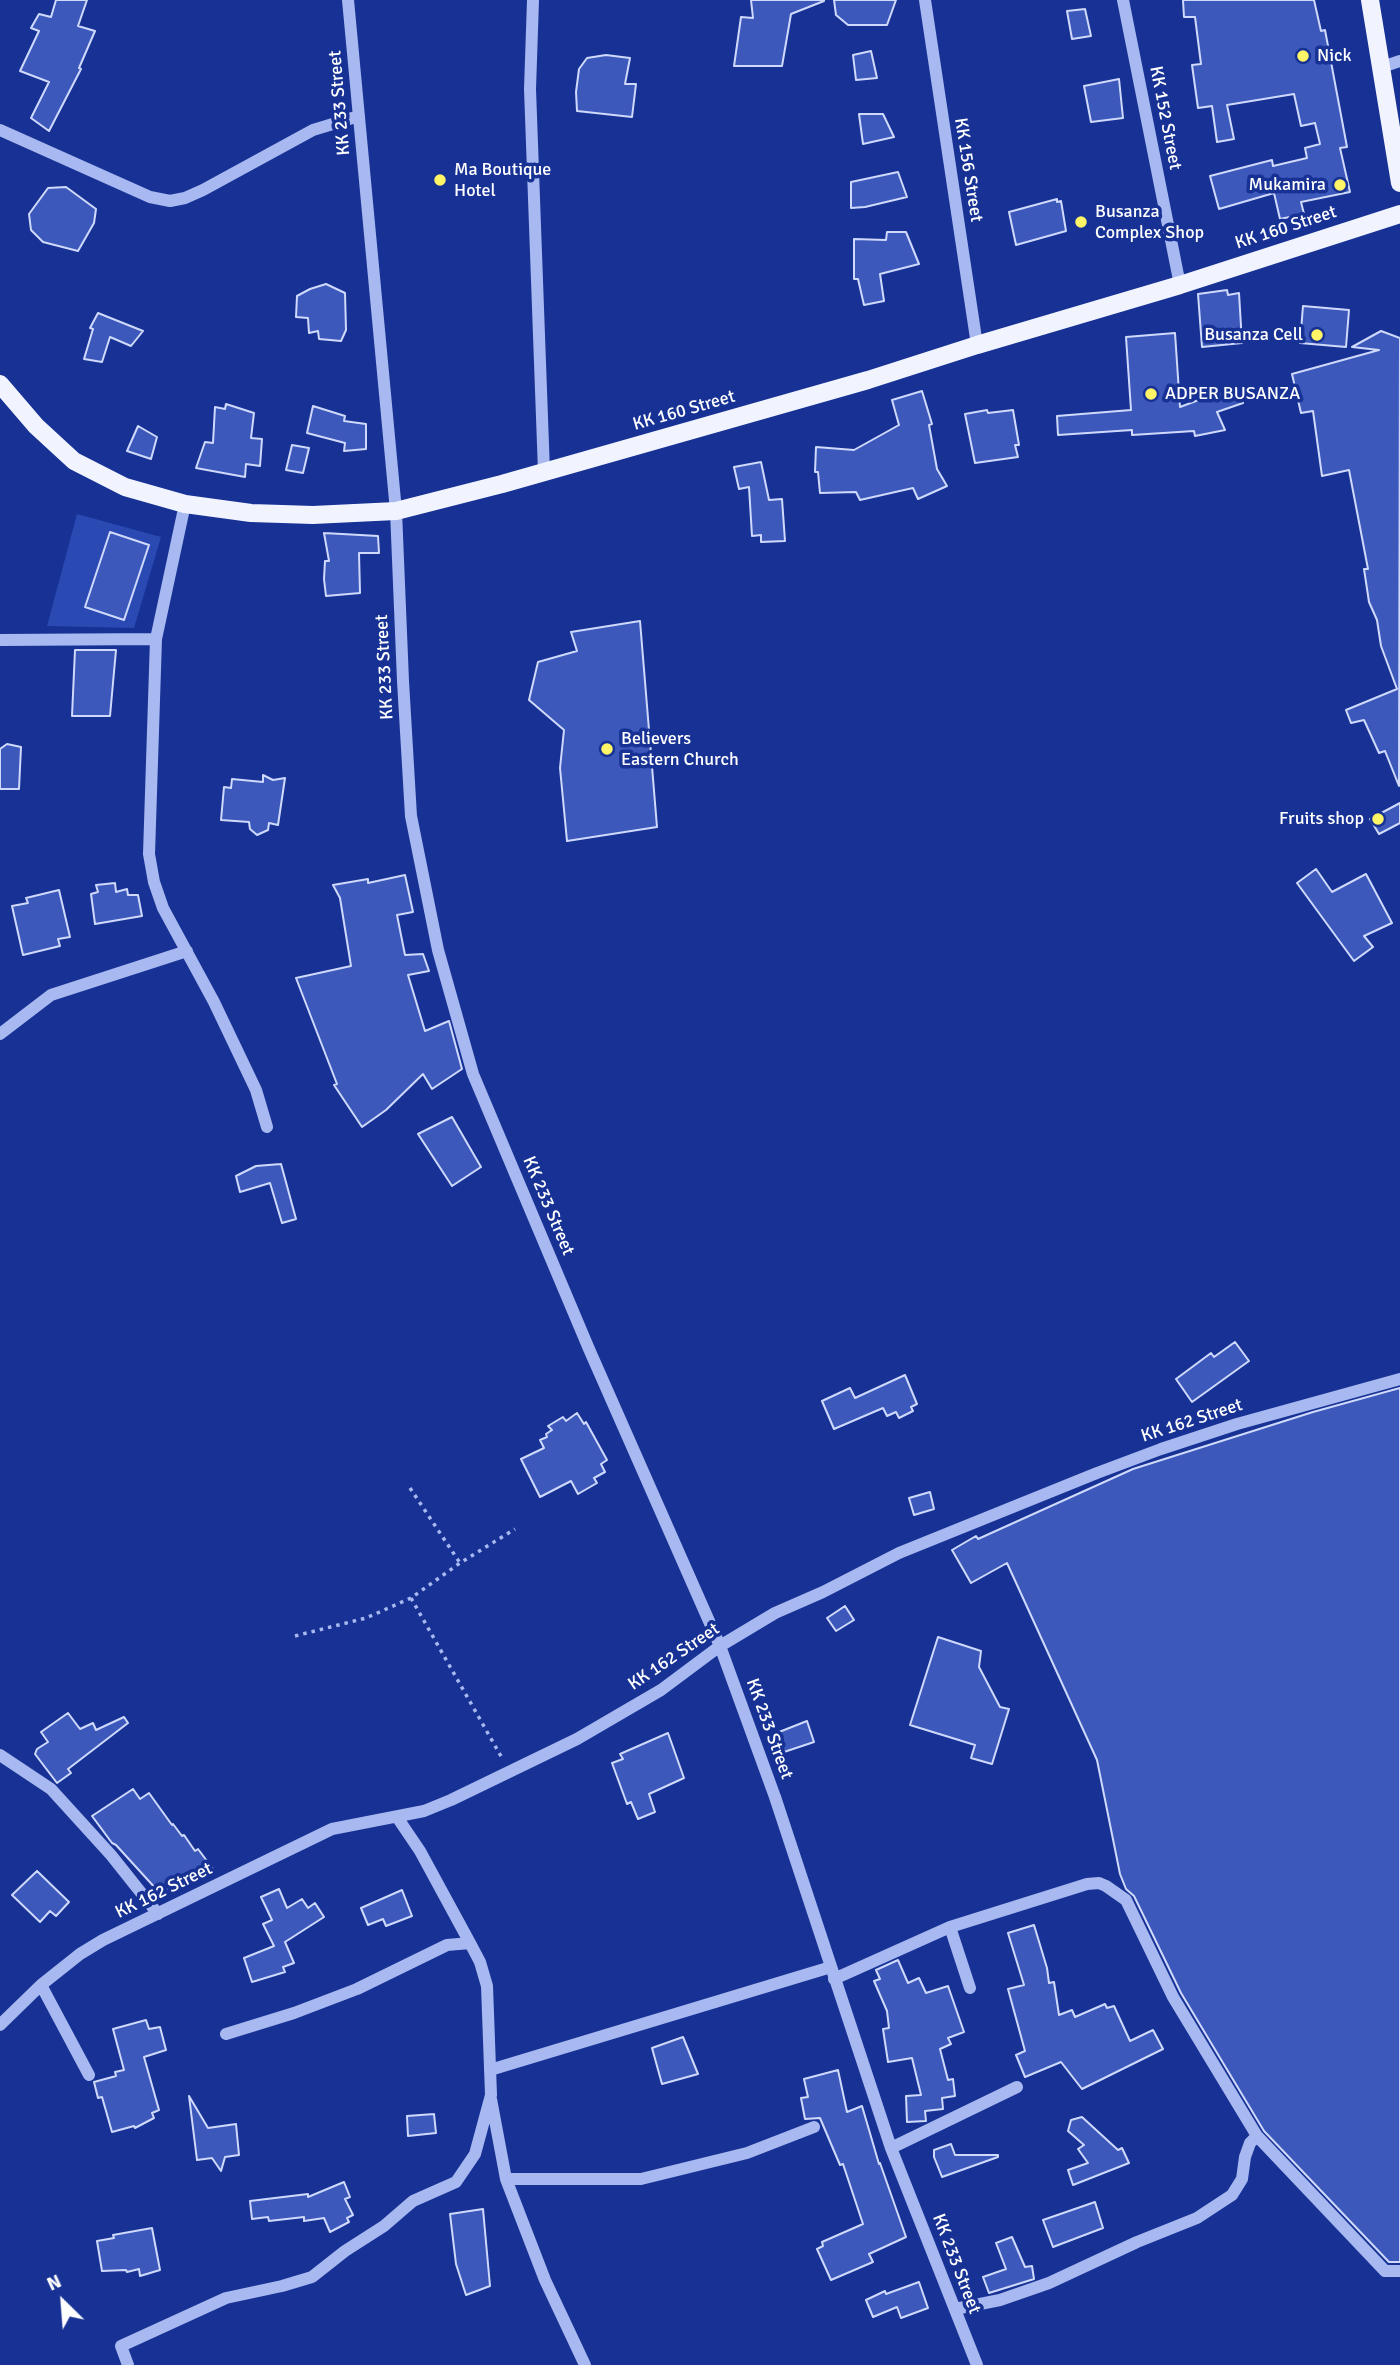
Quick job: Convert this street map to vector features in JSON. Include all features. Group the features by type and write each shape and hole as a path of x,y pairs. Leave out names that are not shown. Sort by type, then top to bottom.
{"main road":[{"path":"1370,0 1400,183"},
{"name":"KK 160 Street","path":"0,384 36,426 74,461 125,487 185,504 251,513 396,511 869,380 1180,285 1400,214"}],"street":[{"name":"KK 233 Street","path":"348,0 396,511 402,681 411,817 438,950 473,1074 589,1349 720,1646 775,1797 891,2148 977,2365"},
{"path":"533,0 530,89 544,472"},
{"name":"KK 156 Street","path":"925,0 977,345"},
{"name":"KK 152 Street","path":"1123,0 1180,285"},
{"path":"1382,67 1400,61"},
{"path":"0,130 150,197 170,201 203,190 313,130 359,116"},
{"path":"185,504 157,626 149,854 154,882 163,908 214,1002 256,1090 267,1127"},
{"path":"0,640 156,639"},
{"path":"0,1034 51,995 187,951"},
{"name":"KK 162 Street","path":"0,2025 41,1985 80,1954 103,1940 332,1829 424,1811 577,1739 661,1690 720,1646 775,1613 899,1553 1097,1473 1237,1424 1400,1379"},
{"path":"0,1755 51,1788 111,1855 158,1914"},
{"path":"397,1817 420,1851 480,1962 487,1986 491,2095 506,2179 545,2280 585,2365"},
{"path":"490,2070 832,1973 950,1927 1087,1884 1099,1883 1126,1900 1173,1997 1257,2136 1385,2271 1400,2271"},
{"path":"950,1927 970,1987"},
{"path":"226,2034 294,2013 357,1989 447,1945 470,1943"},
{"path":"41,1985 89,2076"},
{"path":"891,2148 1017,2087"},
{"path":"128,2365 121,2346 226,2298 312,2277 414,2201 456,2182 475,2154 491,2095"},
{"path":"506,2179 641,2179 747,2153 814,2127"},
{"path":"955,2309 1000,2300 1049,2283 1137,2242 1197,2218 1231,2195 1242,2179 1245,2157 1257,2136"}],"path":[{"path":"410,1488 460,1563"},
{"path":"295,1636 366,1618 411,1598 460,1563 516,1529"},
{"path":"411,1598 509,1772"}],"shaded area":[{"path":"77,514 161,537 134,628 47,626"}],"building":[{"path":"56,0 87,0 78,26 95,31 79,68 81,69 49,131 31,118 49,82 20,71 39,31 31,28 39,14 51,17"},
{"path":"751,0 824,1 791,14 782,66 734,66 741,17 753,18"},
{"path":"834,0 896,0 887,25 848,25 836,15"},
{"path":"1183,0 1314,0 1321,31 1325,30 1347,147 1340,148 1350,192 1301,202 1304,214 1280,219 1274,193 1219,209 1210,176 1272,160 1273,166 1307,158 1305,148 1320,144 1315,123 1301,126 1294,94 1227,105 1234,139 1217,142 1212,106 1198,108 1192,65 1201,64 1195,17 1184,17"},
{"path":"1085,9 1091,36 1072,39 1067,11"},
{"path":"871,51 877,78 856,80 853,55"},
{"path":"606,55 630,58 625,84 636,84 632,117 577,111 579,69 587,58"},
{"path":"1119,79 1123,118 1091,122 1084,86"},
{"path":"859,114 883,114 894,137 863,144"},
{"path":"898,172 907,197 851,208 851,182"},
{"path":"66,187 96,209 94,223 78,251 43,242 31,230 29,214 48,188"},
{"path":"1057,199 1057,202 1061,201 1066,231 1016,245 1009,212"},
{"path":"887,232 906,232 919,264 880,274 884,301 864,305 858,279 854,279 854,239 886,240"},
{"path":"326,284 345,293 346,330 341,341 319,339 318,331 309,333 308,318 296,317 297,296"},
{"path":"1227,290 1228,295 1239,293 1242,343 1202,347 1198,294"},
{"path":"1303,306 1349,310 1346,347 1300,343"},
{"path":"98,313 143,331 131,346 110,337 102,362 84,359 93,329 90,328"},
{"path":"1381,331 1400,338 1399,786 1385,751 1379,753 1364,720 1351,723 1346,710 1397,689 1381,646 1377,620 1369,602 1364,569 1368,569 1349,470 1322,476 1313,411 1301,413 1292,374 1379,350 1352,347"},
{"path":"1175,333 1180,407 1236,386 1243,403 1217,412 1225,430 1195,436 1194,431 1132,435 1132,430 1058,435 1057,416 1131,410 1126,337"},
{"path":"922,391 932,424 929,425 937,469 947,486 918,499 913,488 860,500 856,492 820,493 818,472 815,472 816,447 854,450 899,425 892,400"},
{"path":"226,404 254,413 251,438 262,439 260,466 246,464 245,477 196,468 205,442 213,443 215,407 225,409"},
{"path":"313,406 345,416 344,421 366,424 366,449 344,451 345,443 307,433"},
{"path":"987,410 988,413 1013,410 1019,445 1015,445 1018,457 975,463 965,414"},
{"path":"138,426 157,437 151,459 127,451"},
{"path":"292,445 309,448 303,473 286,470"},
{"path":"761,462 769,500 782,499 785,541 761,542 761,535 752,536 749,487 739,489 734,467"},
{"path":"110,532 149,545 124,620 85,607"},
{"path":"324,533 378,536 379,553 359,553 360,593 326,596 325,561 329,561"},
{"name":"Believers Eastern Church","path":"640,621 657,827 567,841 560,768 564,730 529,700 538,662 577,651 571,632"},
{"path":"75,650 116,650 110,716 72,716"},
{"path":"7,744 21,747 19,789 0,789 0,749"},
{"path":"263,775 273,780 285,778 278,825 269,823 268,830 257,835 250,829 249,822 221,820 224,787 231,788 232,779 263,782"},
{"path":"1400,803 1400,823 1379,834 1370,819"},
{"path":"1316,869 1332,892 1366,874 1392,923 1364,936 1373,947 1354,961 1297,883"},
{"path":"405,875 413,912 397,915 405,955 423,954 429,971 408,975 425,1031 449,1021 462,1069 432,1089 423,1074 386,1110 362,1127 334,1085 337,1084 296,978 351,966 340,898 333,885 368,879 368,883"},
{"path":"115,883 116,892 127,889 128,895 138,895 142,916 95,924 91,894 98,892 96,885"},
{"path":"59,890 70,937 58,939 60,946 23,955 12,906 28,903 26,898"},
{"path":"452,1117 481,1167 452,1186 418,1134"},
{"path":"281,1164 296,1219 282,1223 270,1183 240,1192 236,1176 256,1166"},
{"path":"1235,1342 1249,1361 1192,1402 1176,1379 1211,1353 1214,1357"},
{"path":"905,1375 917,1404 911,1407 913,1411 899,1418 896,1412 887,1416 883,1408 834,1429 822,1401 850,1388 855,1398"},
{"path":"1400,1388 1400,2262 1389,2262 1264,2131 1181,1993 1134,1896 1126,1889 1120,1874 1097,1760 1007,1563 971,1583 952,1550 976,1536 978,1539 1133,1469 1313,1412"},
{"path":"577,1413 584,1424 586,1422 607,1460 601,1464 605,1472 594,1478 597,1483 578,1494 571,1481 540,1497 521,1459 544,1448 540,1440 547,1437 546,1434 552,1430 548,1426 563,1417 566,1421"},
{"path":"930,1492 934,1509 914,1515 909,1498"},
{"path":"845,1606 854,1620 836,1631 827,1618"},
{"path":"938,1637 981,1651 979,1667 1000,1707 1009,1709 992,1764 971,1758 975,1745 910,1725"},
{"path":"68,1713 80,1729 93,1723 96,1730 124,1717 128,1723 68,1769 71,1773 57,1783 35,1754 37,1749 48,1742 41,1732"},
{"path":"807,1721 814,1742 781,1753 774,1734"},
{"path":"668,1733 684,1778 649,1794 655,1812 638,1819 631,1802 627,1804 612,1763 623,1759 620,1754"},
{"path":"133,1789 140,1799 149,1793 172,1825 184,1835 195,1851 198,1849 213,1869 199,1879 162,1894 157,1890 112,1843 92,1816"},
{"path":"37,1871 69,1902 56,1916 50,1911 40,1922 12,1895"},
{"path":"279,1889 287,1908 302,1899 308,1908 315,1903 324,1917 285,1942 294,1963 283,1967 285,1972 252,1982 244,1958 274,1946 263,1924 272,1920 261,1897"},
{"path":"402,1890 412,1916 386,1926 383,1919 368,1925 361,1908"},
{"path":"1034,1925 1049,1983 1054,1982 1059,2015 1072,2010 1075,2017 1105,2004 1107,2008 1114,2006 1130,2041 1153,2030 1163,2049 1082,2089 1061,2062 1025,2077 1016,2055 1025,2051 1008,1989 1024,1985 1008,1933"},
{"path":"898,1960 908,1983 919,1978 926,1993 948,1986 964,2032 948,2038 951,2044 940,2049 948,2080 953,2079 955,2096 942,2098 943,2109 925,2111 926,2121 907,2122 906,2096 921,2095 912,2058 888,2062 883,2029 889,2028 887,2011 874,1981 880,1979 876,1970"},
{"path":"146,2020 149,2029 160,2027 166,2050 144,2057 159,2110 152,2113 154,2118 135,2128 134,2126 112,2132 102,2097 98,2098 94,2082 116,2076 115,2072 124,2070 113,2029"},
{"path":"683,2037 698,2074 662,2084 652,2048"},
{"path":"838,2070 847,2112 862,2106 879,2164 906,2237 869,2254 873,2262 831,2280 817,2249 823,2246 822,2242 863,2224 843,2164 840,2165 820,2118 805,2119 801,2098 808,2097 804,2079"},
{"path":"189,2096 208,2128 236,2124 239,2155 225,2157 221,2171 212,2158 197,2160"},
{"path":"434,2114 436,2133 408,2136 407,2116"},
{"path":"1082,2117 1118,2150 1122,2148 1129,2163 1073,2185 1068,2170 1088,2163 1078,2149 1084,2145 1068,2131 1071,2120"},
{"path":"951,2144 955,2155 998,2157 942,2177 934,2150"},
{"path":"344,2182 350,2197 345,2199 353,2215 347,2218 349,2222 330,2232 324,2218 304,2221 304,2217 269,2221 268,2217 252,2219 250,2201 308,2194 308,2197"},
{"path":"1095,2202 1103,2228 1053,2247 1043,2220"},
{"path":"483,2209 490,2286 466,2295 456,2264 450,2214"},
{"path":"152,2228 160,2270 140,2276 139,2269 127,2272 102,2271 97,2241 114,2238 113,2235"},
{"path":"1012,2237 1025,2267 1032,2266 1034,2279 989,2293 983,2277 1006,2269 996,2243"},
{"path":"919,2282 928,2308 901,2318 897,2307 873,2317 866,2300 885,2291 886,2294"}],"place":[{"name":"Nick","path":"1303,56"},
{"name":"Ma Boutique Hotel","path":"440,180"},
{"name":"Mukamira","path":"1340,185"},
{"name":"Busanza Complex Shop","path":"1081,222"},
{"name":"Busanza Cell","path":"1317,335"},
{"name":"ADPER BUSANZA","path":"1151,394"},
{"name":"Believers Eastern Church","path":"607,749"},
{"name":"Fruits shop","path":"1378,819"}]}
